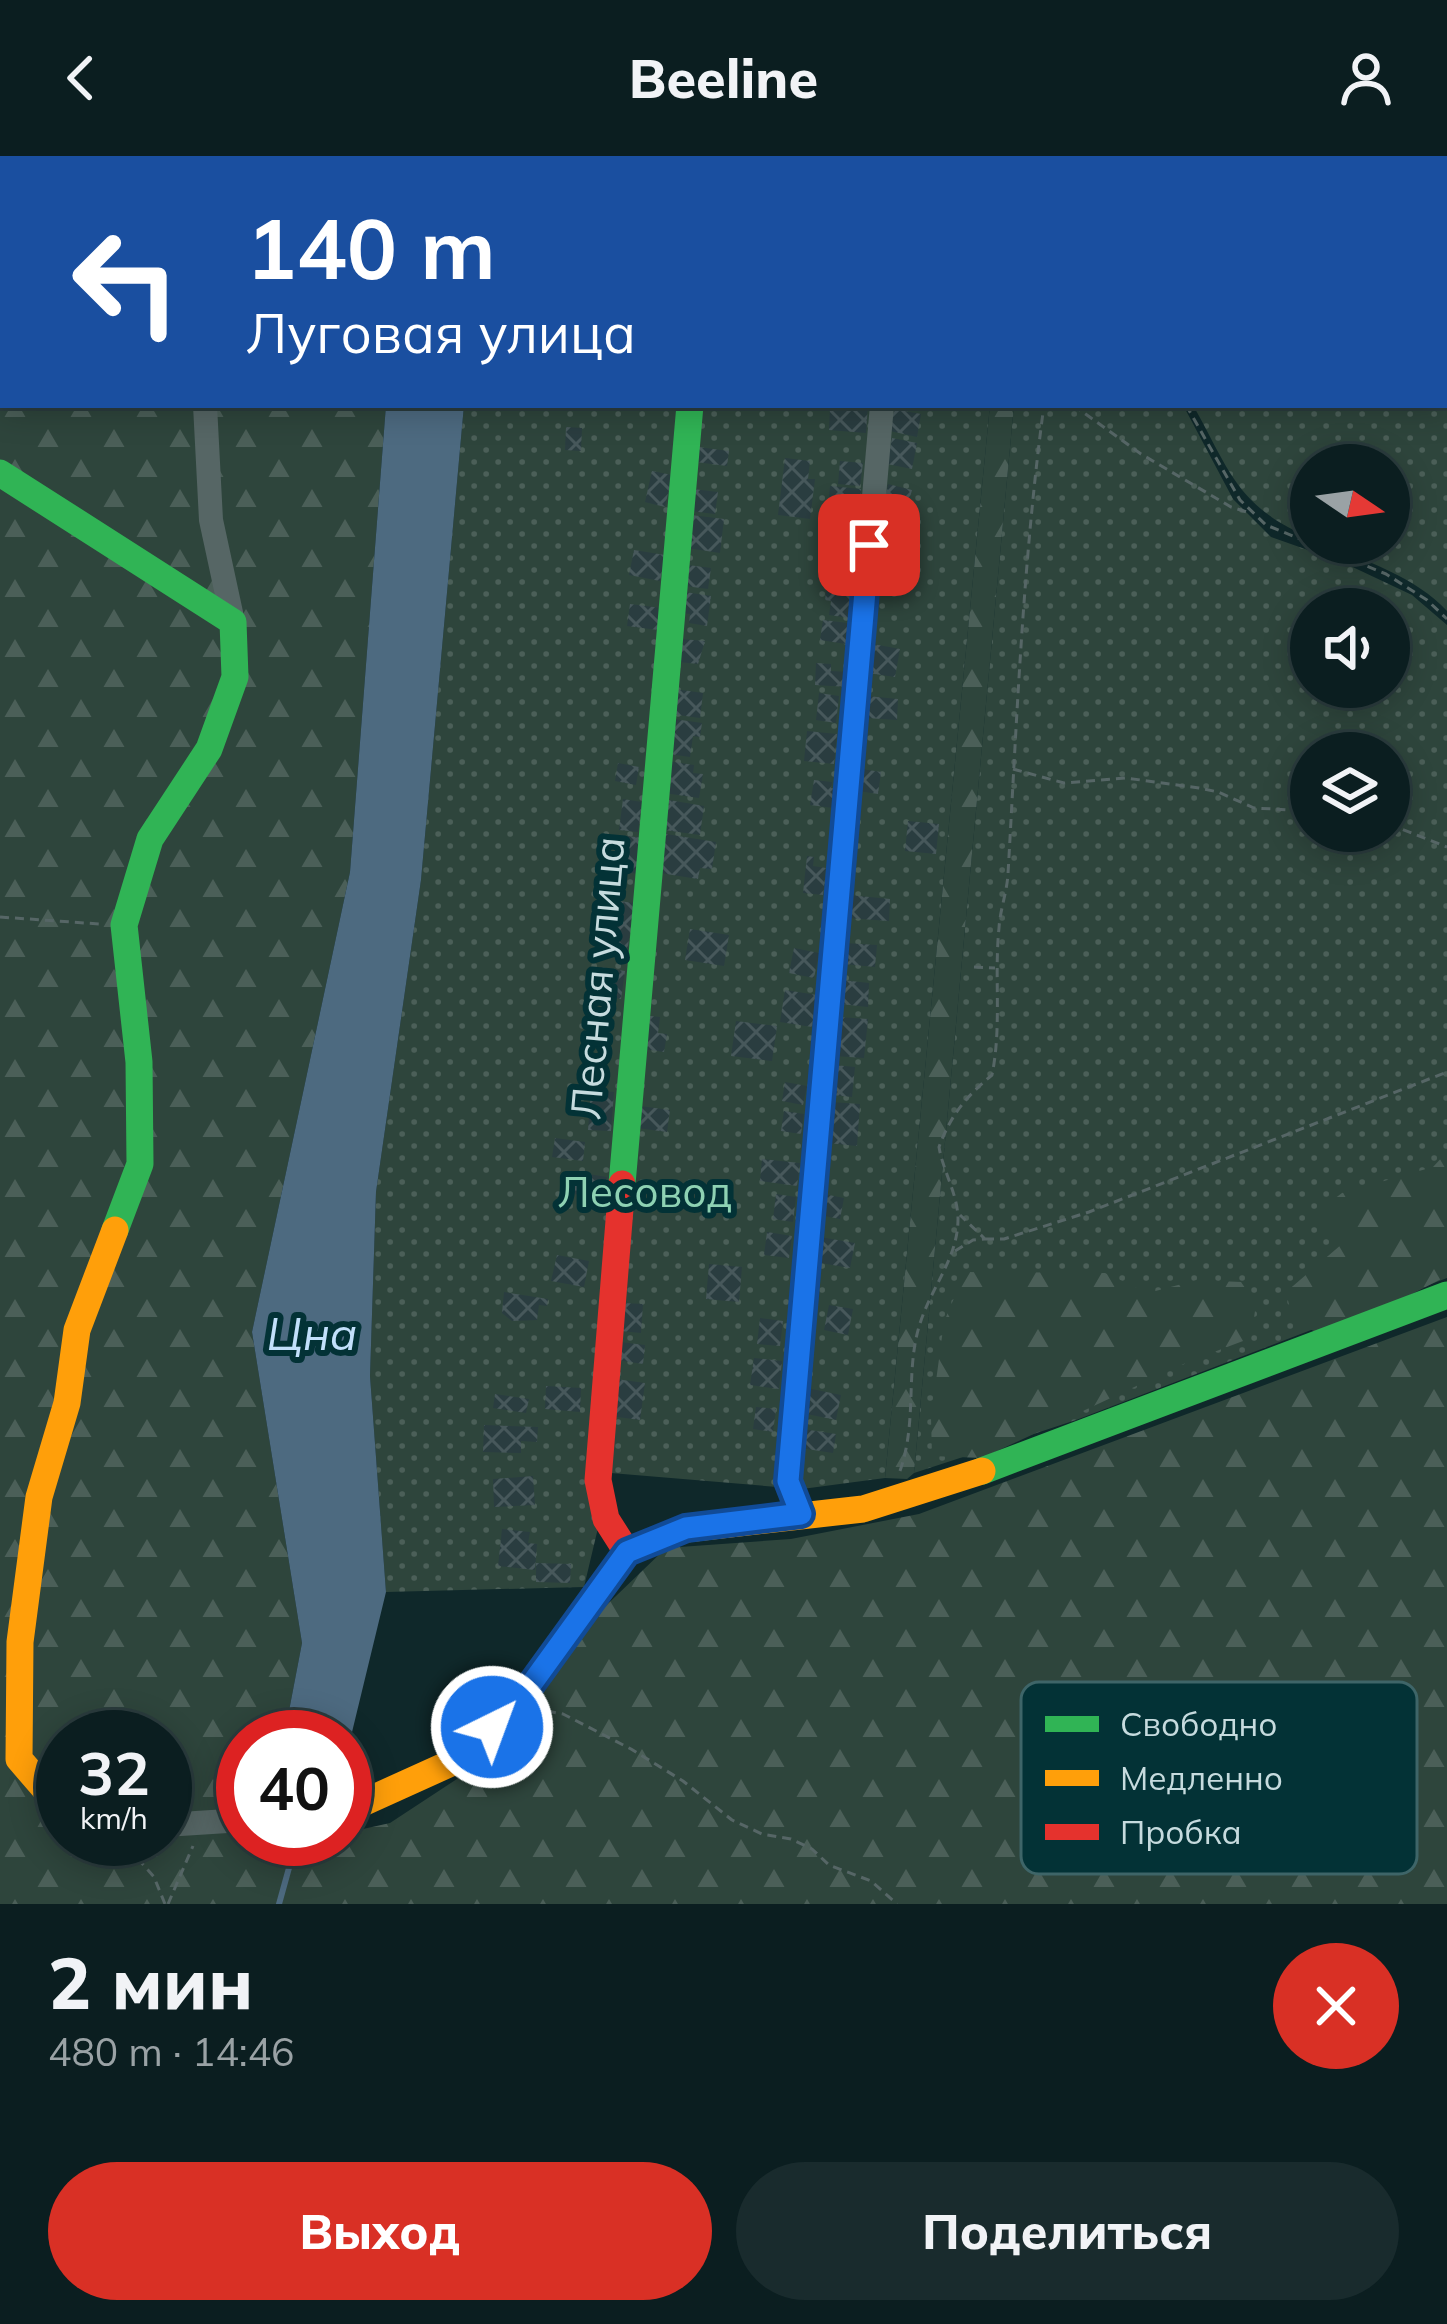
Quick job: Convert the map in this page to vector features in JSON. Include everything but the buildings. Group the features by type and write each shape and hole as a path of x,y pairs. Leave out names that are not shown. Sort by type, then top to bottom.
{"street":[{"path":"36,1779 19,1759 20,1642 39,1497 67,1403 77,1330 140,1164 139,1062 124,925 150,839 209,749 235,677 233,622 211,520 205,408"},
{"name":"Лесная улица","path":"627,1552 606,1519 598,1480 690,408"},
{"path":"801,1514 788,1481 881,408"},
{"path":"0,473 233,622"},
{"path":"372,1799 462,1757 522,1697 627,1552 686,1528 863,1509 959,1480 1447,1295"},
{"path":"192,1823 216,1821"}],"path":[{"path":"985,1239 966,1225 958,1211 939,1147 971,1088 992,1075 1000,1000 999,924 1008,879 1011,769 1044,408"},
{"path":"1077,408 1141,454 1231,507 1255,515"},
{"path":"1188,408 1240,500 1266,525 1387,574 1447,619"},
{"path":"1011,769 1064,783 1126,778 1199,788 1219,792 1242,805 1290,809"},
{"path":"1410,832 1447,847"},
{"path":"0,917 124,925"},
{"path":"974,968 997,968"},
{"path":"901,1496 899,1472 912,1430 915,1343 923,1313 959,1246 1004,1239 1089,1212 1447,1072"},
{"path":"950,1257 958,1211"},
{"path":"540,1710 562,1714 632,1749 683,1781 731,1820 812,1849 829,1865 871,1881 897,1904"},
{"path":"166,1904 204,1822"},
{"path":"144,1866 166,1904"}],"green space":[{"path":"0,408 386,408 350,872 252,1332 302,1643 289,1710 216,1710 216,1866 372,1866 372,1827 390,1823 460,1777 591,1620 666,1548 791,1539 919,1514 1447,1317 1447,1904 0,1904"},
{"name":"Лесовод","path":"464,408 990,408 885,1478 802,1489 611,1473 584,1587 386,1592 370,1376 376,1192 421,880"},
{"path":"990,408 1014,408 914,1473 907,1479 885,1478"},
{"path":"1014,408 1185,408 1233,499 1271,537 1290,544 1290,564 1346,564 1397,588 1290,588 1290,708 1410,708 1410,594 1447,625 1447,1278 1076,1420 914,1473"},
{"path":"1195,408 1447,408 1447,611 1405,579 1374,564 1410,564 1410,444 1290,444 1290,528 1238,485"},
{"path":"1447,1152 1447,1276 1373,1314 1320,1334 1293,1321 1286,1292 1342,1244 1313,1215 1342,1193 1433,1167"},
{"path":"965,1272 1105,1273 1148,1293 1197,1280 1241,1282 1256,1304 1251,1338 1190,1361 982,1458 932,1456 931,1418 944,1322"}],"water":[{"name":"Цна","path":"386,408 464,408 421,880 376,1192 370,1376 386,1592 357,1710 289,1710 302,1643 252,1332 350,872"}],"waterway":[{"path":"279,1904 290,1866"}],"traffic: fast":[{"path":"622,1184 690,408"},
{"path":"0,473 233,622 235,677 209,749 150,839 124,925 139,1062 140,1164 115,1230"},
{"path":"982,1471 1447,1295"}],"traffic: slow":[{"path":"36,1779 19,1759 20,1642 39,1497 67,1403 77,1330 115,1230"},
{"path":"372,1799 462,1758 522,1698 627,1552 686,1529 863,1509 982,1471"}],"traffic: jam":[{"path":"622,1184 598,1480 606,1519 627,1552"}],"route":[{"path":"492,1727 522,1697 627,1552 686,1528 801,1514 788,1481 869,545"}]}
